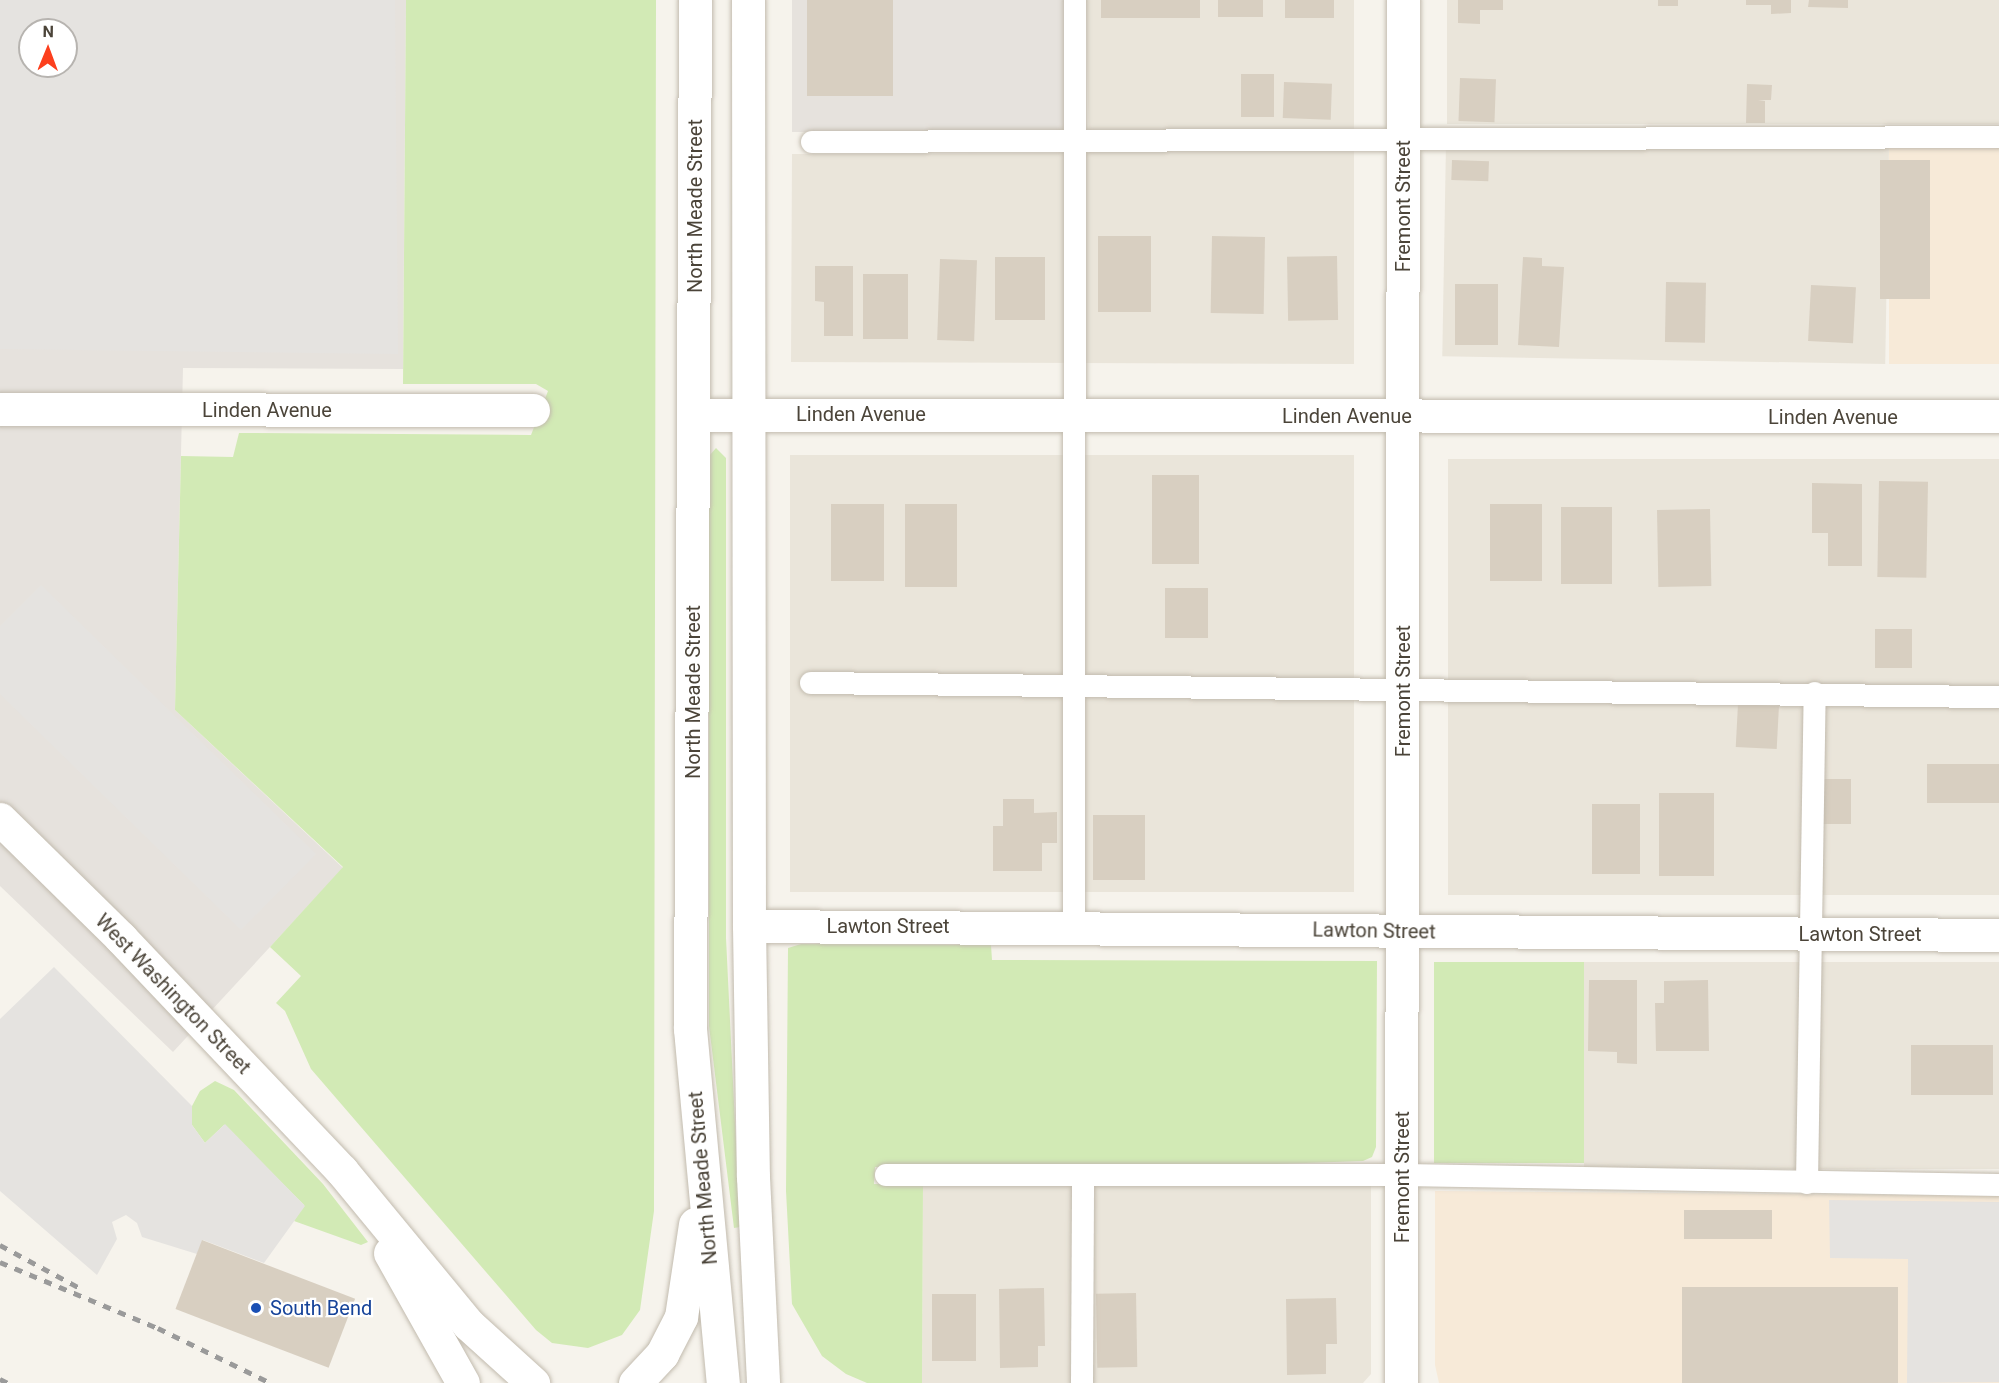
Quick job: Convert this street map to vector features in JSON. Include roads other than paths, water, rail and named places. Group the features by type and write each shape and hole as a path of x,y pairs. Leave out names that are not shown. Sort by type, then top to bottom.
{"street":[{"name":"North Meade Street","path":"695,0 695,415 690,1029 723,1383"},
{"path":"748,0 749,926 753,1177 763,1383"},
{"name":"Fremont Street","path":"1401,1383 1404,690 1403,0"},
{"name":"Linden Avenue","path":"0,409 533,410"},
{"name":"Linden Avenue","path":"695,415 1999,416"},
{"name":"West Washington Street","path":"0,819 121,938 342,1171 468,1323 533,1383"},
{"name":"Lawton Street","path":"749,926 1074,926 1402,932 1999,934"},
{"name":"West Washington Street","path":"342,1171 463,1383"},
{"path":"635,1383 662,1354 681,1317 702,1175"}],"lane":[{"path":"1074,926 1073,414 1077,141 1075,0"},
{"path":"812,142 1999,137"},
{"path":"811,683 1999,696"},
{"path":"1807,1183 1815,693"},
{"path":"886,1175 1403,1175 1999,1185"},
{"path":"1082,1383 1083,1176"}],"railway":[{"path":"0,1245 78,1287"},
{"path":"0,1262 158,1328 271,1383"},
{"path":"0,1379 8,1383"}],"place":[{"name":"South Bend","path":"256,1308"}]}
